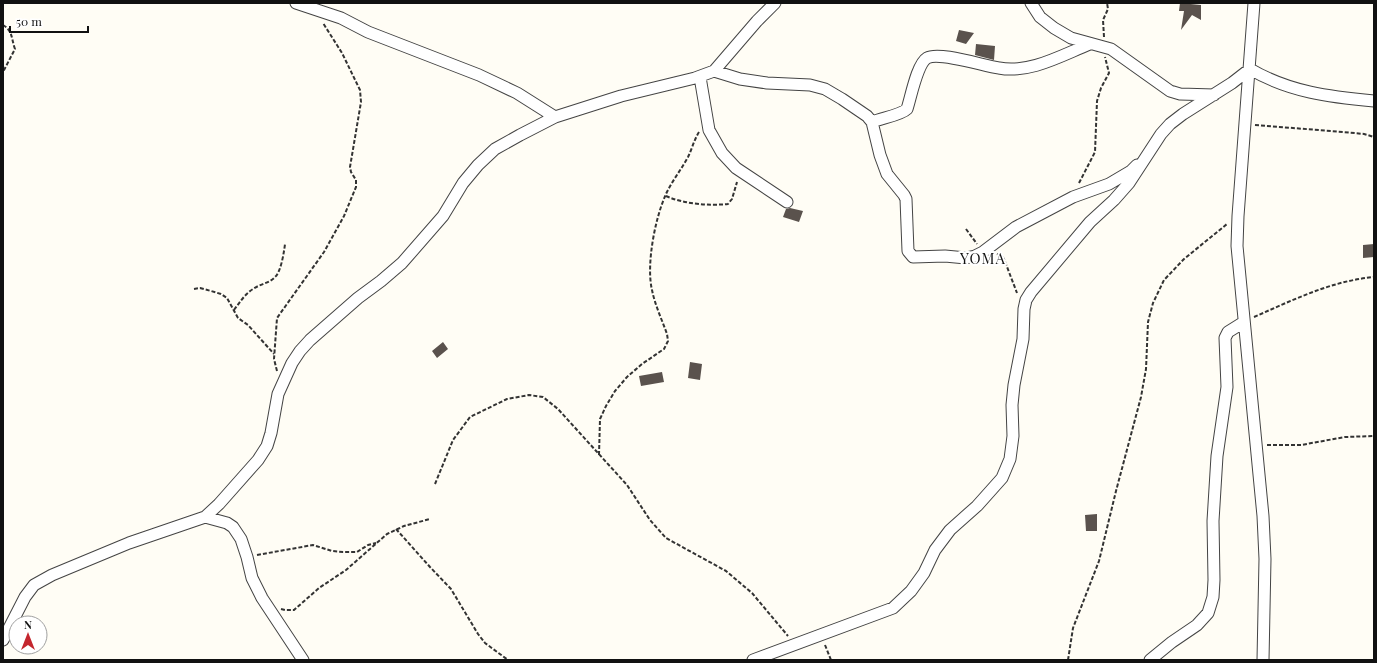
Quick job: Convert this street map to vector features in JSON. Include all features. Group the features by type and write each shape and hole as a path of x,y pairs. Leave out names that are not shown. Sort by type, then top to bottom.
{"street":[{"path":"296,3 341,18 368,32 479,75 517,93 555,117"},
{"path":"3,640 25,597 34,585 52,574 129,543 205,517 219,504 258,460 266,446 271,433 278,394 292,363 300,351 310,340 358,298 402,263 443,216 463,183 478,165 495,149 555,117 622,96 700,77 714,71 757,21 775,3"},
{"path":"1030,3 1040,17 1054,28 1072,38 1105,47 1170,91 1180,94 1214,96"},
{"path":"1254,3 1237,246 1263,516 1265,559 1263,660"},
{"path":"872,122 907,109 920,68 924,60 933,56 944,56 1000,68 1013,69 1038,64 1090,44"},
{"path":"753,660 893,608 910,591 924,573 935,550 950,530 977,506 1002,478 1010,459 1013,436 1012,405 1014,385 1023,339 1024,309 1026,300 1042,278 1090,222 1114,200 1129,183 1170,124 1214,96 1250,69"},
{"path":"1250,69 1266,78 1316,95 1374,101"},
{"path":"714,71 740,79 767,83 810,85 825,89 867,116 872,122 880,155 887,174 906,199 910,253 913,257 945,256 966,258 975,256 983,252 1016,227 1073,197 1109,184 1131,171 1148,155"},
{"path":"700,77 708,130 722,153 741,171 787,202"},
{"path":"1150,660 1172,642 1197,625 1208,613 1213,597 1213,521 1217,456 1227,387 1225,338 1228,332 1244,322"},
{"path":"205,517 227,523 233,527 241,539 252,578 262,598 303,660"}],"path":[{"path":"1073,197 1094,152 1097,101 1109,73 1105,58 1103,20 1108,9 1107,3"},
{"path":"282,385 275,367 274,354 276,326 280,312 324,252 344,216 356,187 356,180 350,167 353,142 361,102 360,90 342,52 314,9"},
{"path":"3,24 11,32 11,39 15,49 3,72"},
{"path":"1245,125 1343,132 1364,134 1374,137"},
{"path":"600,455 600,419 614,391 642,364 664,349 668,341 652,290 650,269 654,236 660,210 666,196 688,156 692,143 700,129"},
{"path":"666,196 677,201 684,202 716,206 728,204 732,200 741,171"},
{"path":"1068,660 1072,628 1099,561 1141,397 1146,370 1148,322 1153,304 1164,280 1184,259 1238,216"},
{"path":"966,229 983,252 998,254 1004,260 1024,309"},
{"path":"234,310 245,295 254,288 271,281 276,277 279,272 285,244"},
{"path":"1244,322 1325,287 1355,278 1374,277"},
{"path":"194,289 200,288 221,294 227,298 238,318 248,325 274,354"},
{"path":"435,484 453,440 470,417 507,399 529,395 544,397 558,409 627,485 650,520 666,538 726,571 752,593 796,644"},
{"path":"1256,445 1300,445 1345,437 1374,436"},
{"path":"262,598 275,607 285,610 294,610 319,588 346,570 387,534 404,526 430,519"},
{"path":"396,529 430,568 451,588 478,634 485,643 508,660"},
{"path":"247,557 313,545 332,551 357,552 368,545 377,542"},
{"path":"820,634 831,660"}],"building":[{"path":"1180,3 1201,5 1201,20 1192,15 1181,30 1184,11 1179,11"},
{"path":"959,30 974,33 966,44 956,41"},
{"path":"976,44 995,46 994,60 975,55"},
{"path":"790,208 803,211 799,222 783,217 786,209"},
{"path":"1374,244 1374,257 1363,258 1363,245"},
{"path":"443,342 448,349 437,358 432,351"},
{"path":"690,362 702,364 700,380 688,378"},
{"path":"662,372 664,382 641,386 639,376"},
{"path":"1097,514 1097,531 1086,531 1085,515"}],"district":[{"name":"YOMA","path":"983,258"}]}
